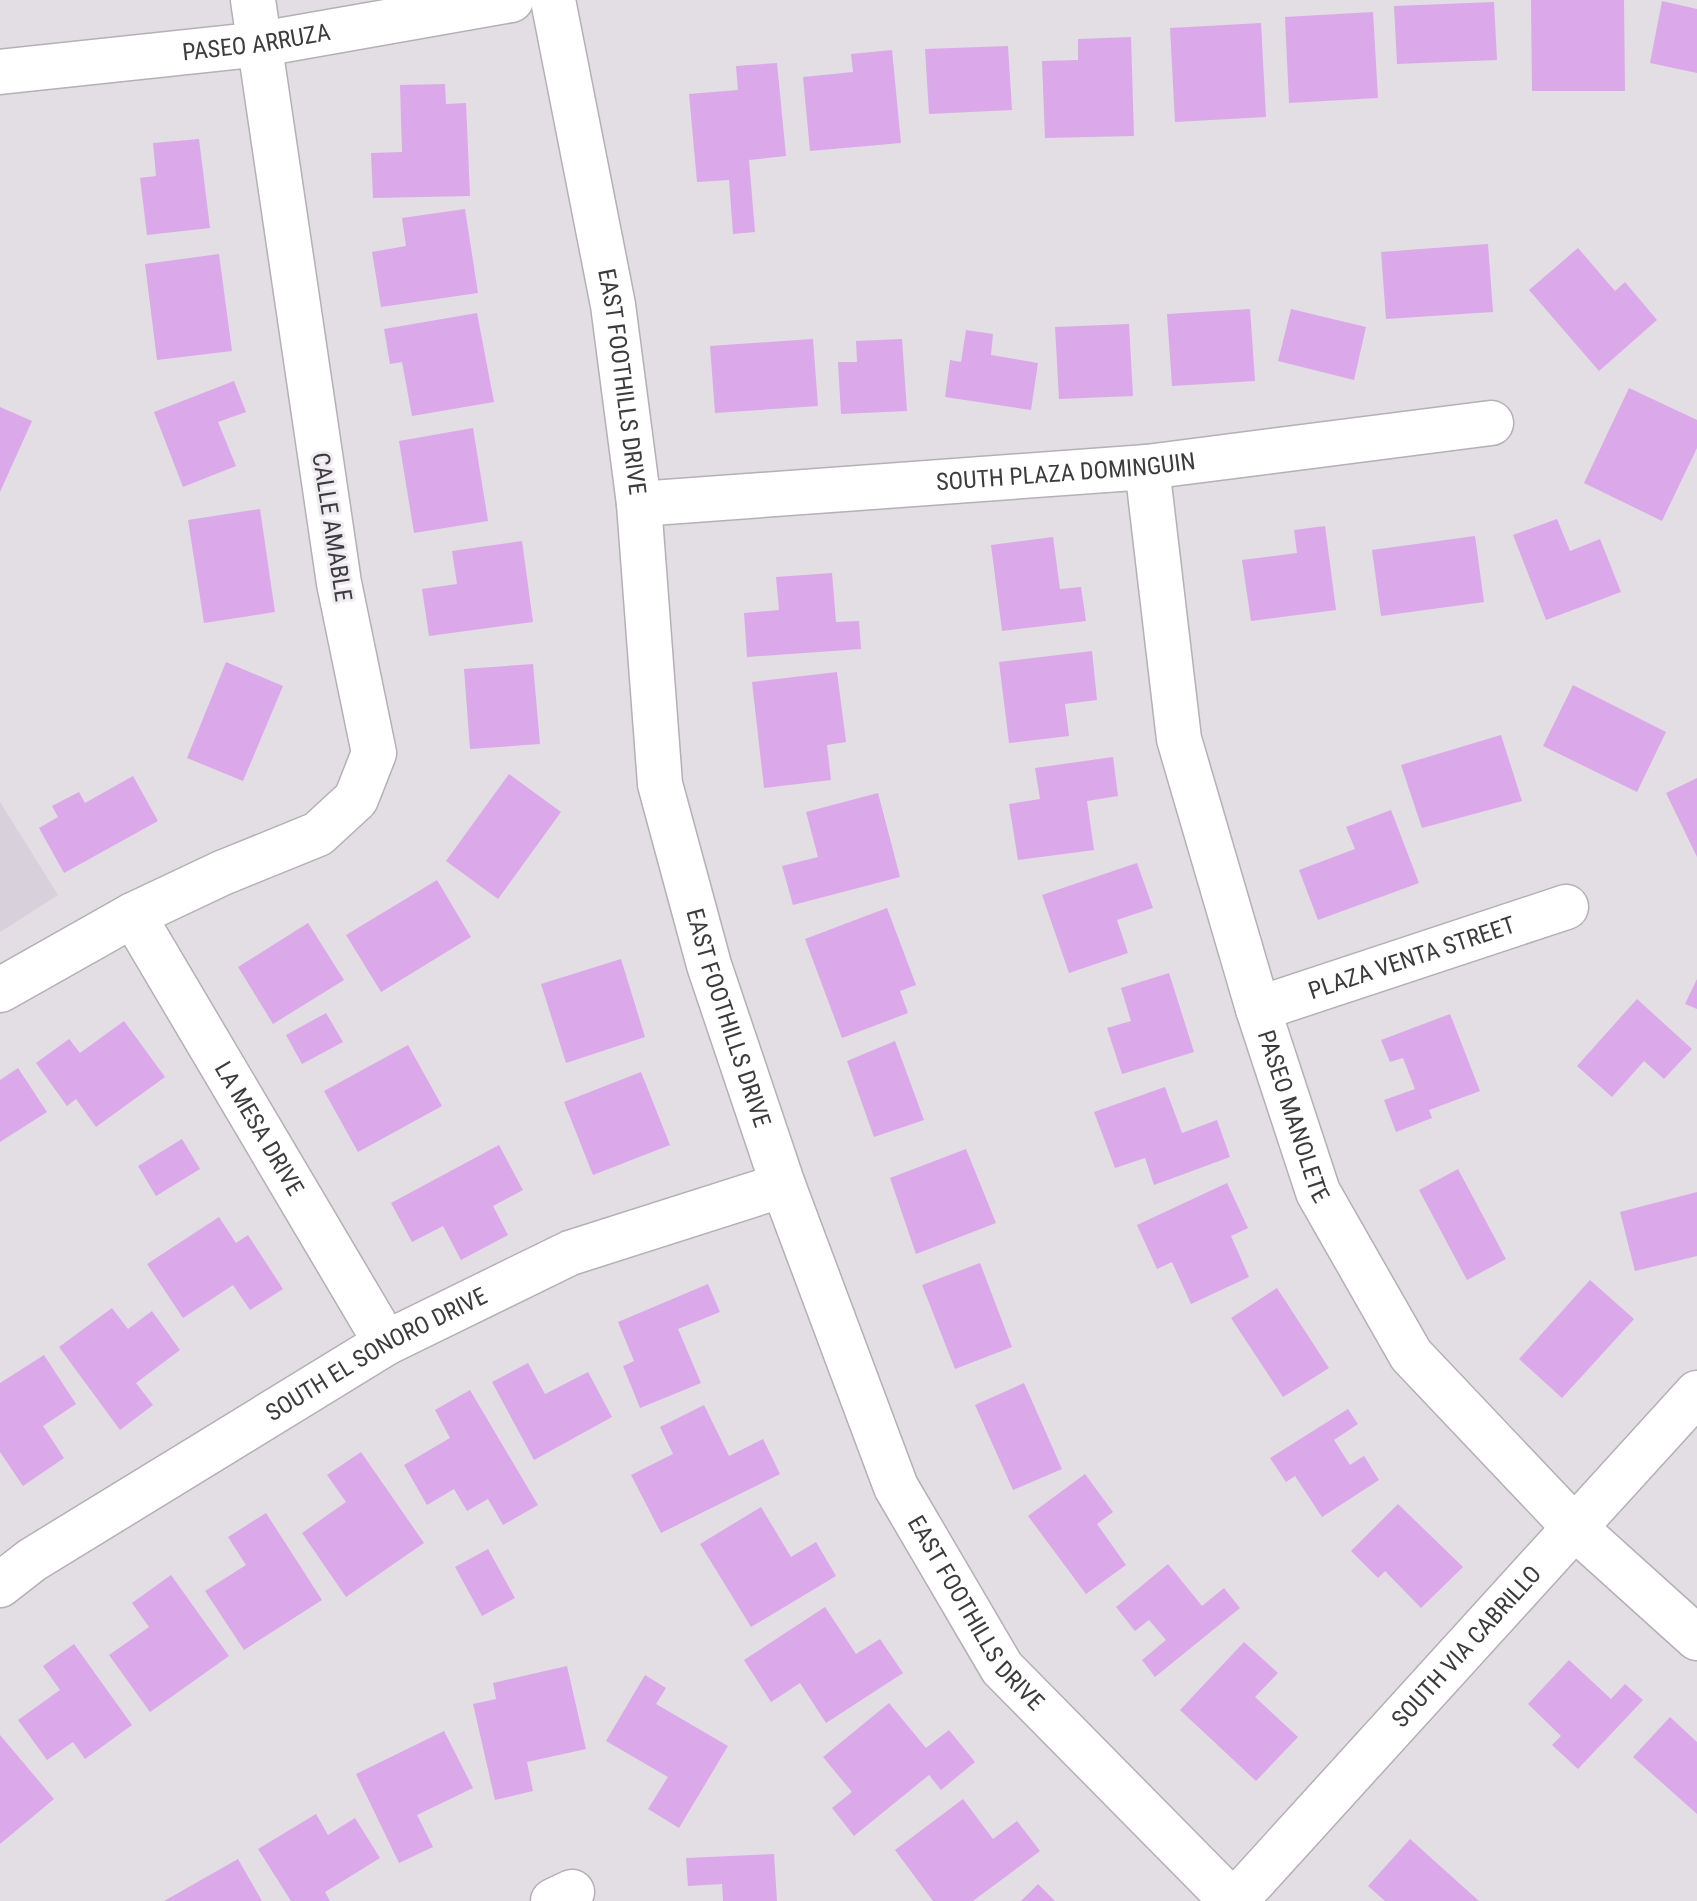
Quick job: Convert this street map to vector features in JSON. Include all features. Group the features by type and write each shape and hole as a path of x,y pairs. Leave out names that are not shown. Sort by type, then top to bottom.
{"street":[{"name":"CALLE AMABLE","path":"0,990 133,915 222,873 318,834 356,799 374,753 339,583 253,0"},
{"name":"PASEO ARRUZA","path":"0,72 261,44 511,0"},
{"name":"EAST FOOTHILLS DRIVE","path":"553,0 613,305 639,504 660,784 709,965 783,1185 896,1487 1002,1668 1234,1901"},
{"name":"SOUTH PLAZA DOMINGUIN","path":"639,504 1147,467 1491,423"},
{"name":"PASEO MANOLETE","path":"1147,467 1179,739 1258,1009 1318,1192 1411,1355 1575,1528 1697,1638"},
{"name":"PLAZA VENTA STREET","path":"1258,1009 1566,907"},
{"name":"LA MESA DRIVE","path":"133,915 386,1343"},
{"name":"SOUTH EL SONORO DRIVE","path":"0,1585 32,1560 386,1343 570,1253 783,1185"},
{"name":"SOUTH VIA CABRILLO","path":"1234,1901 1697,1393"}],"shaded area":[{"path":"0,802 58,895 0,932"}],"building":[{"path":"1531,0 1624,0 1625,91 1532,91"},
{"path":"1662,1 1697,9 1697,73 1650,63"},
{"path":"1494,2 1497,60 1397,64 1394,6"},
{"path":"1373,12 1378,98 1289,103 1285,17"},
{"path":"1261,23 1266,117 1175,122 1170,28"},
{"path":"1131,37 1134,136 1045,138 1042,61 1078,60 1078,39"},
{"path":"1008,46 1012,110 929,114 925,49"},
{"path":"892,50 901,143 810,151 803,77 853,72 851,54"},
{"path":"777,63 786,156 749,160 755,232 733,234 729,180 697,182 689,94 738,90 736,66"},
{"path":"445,84 446,104 466,103 470,196 373,198 371,153 402,152 400,85"},
{"path":"199,139 210,228 147,235 140,178 156,176 153,143"},
{"path":"465,209 478,293 381,307 372,252 406,246 402,218"},
{"path":"1488,244 1493,312 1386,319 1381,252"},
{"path":"1578,248 1615,291 1625,282 1657,320 1599,371 1529,290"},
{"path":"219,254 232,351 157,360 145,264"},
{"path":"1250,309 1255,381 1172,386 1167,314"},
{"path":"1291,309 1366,327 1354,380 1278,361"},
{"path":"477,313 494,402 412,416 402,362 390,364 384,329"},
{"path":"1129,324 1133,396 1059,399 1055,327"},
{"path":"966,330 993,334 991,355 1038,363 1031,410 945,397 950,360 961,362"},
{"path":"813,339 818,406 715,413 710,346"},
{"path":"902,339 907,411 841,414 838,362 857,362 856,341"},
{"path":"234,381 246,412 218,422 236,466 183,487 154,412"},
{"path":"1629,388 1697,420 1697,448 1662,521 1584,483"},
{"path":"0,407 32,421 0,492"},
{"path":"473,428 488,521 414,533 399,441"},
{"path":"260,509 275,612 204,623 188,520"},
{"path":"1557,519 1570,551 1600,539 1621,592 1546,620 1513,535"},
{"path":"1325,526 1336,610 1251,621 1242,560 1297,553 1294,530"},
{"path":"1475,536 1484,602 1381,616 1372,550"},
{"path":"1053,537 1060,589 1081,587 1086,621 1002,631 991,545"},
{"path":"522,541 533,622 429,636 422,589 457,584 452,551"},
{"path":"832,573 836,622 859,621 861,649 747,657 744,613 779,610 776,577"},
{"path":"1092,651 1097,700 1065,704 1069,736 1009,743 999,662"},
{"path":"226,662 283,686 243,781 187,758"},
{"path":"533,664 540,744 470,749 464,669"},
{"path":"837,672 846,742 827,745 831,780 764,788 752,682"},
{"path":"1573,685 1666,732 1637,792 1543,746"},
{"path":"1501,735 1522,801 1422,828 1401,765"},
{"path":"1113,757 1118,796 1087,801 1094,850 1018,860 1009,804 1040,799 1035,768"},
{"path":"509,774 561,812 498,899 446,861"},
{"path":"133,776 158,821 64,873 39,828 58,817 52,806 79,792 85,803"},
{"path":"1697,778 1697,857 1666,793"},
{"path":"878,793 900,877 793,905 782,866 818,857 806,812"},
{"path":"1391,810 1419,883 1318,920 1299,870 1355,849 1346,827"},
{"path":"1137,863 1153,908 1117,920 1128,953 1069,973 1042,895"},
{"path":"437,880 471,937 381,992 346,935"},
{"path":"887,908 916,985 900,991 908,1013 842,1038 805,939"},
{"path":"308,923 344,980 273,1024 238,967"},
{"path":"621,959 645,1037 566,1063 541,984"},
{"path":"1169,973 1194,1052 1122,1074 1107,1028 1131,1021 1121,988"},
{"path":"1697,979 1697,1009 1685,1004"},
{"path":"1637,999 1692,1049 1664,1079 1644,1061 1612,1097 1577,1066"},
{"path":"326,1013 343,1042 302,1064 286,1035"},
{"path":"1450,1014 1480,1091 1429,1110 1432,1118 1396,1132 1384,1100 1415,1089 1403,1058 1390,1062 1381,1040"},
{"path":"124,1021 165,1077 96,1127 76,1099 67,1106 36,1063 69,1039 80,1053"},
{"path":"895,1041 924,1120 874,1137 847,1061"},
{"path":"408,1045 442,1106 358,1152 324,1091"},
{"path":"18,1068 47,1112 0,1142 0,1080"},
{"path":"641,1072 670,1145 593,1175 564,1102"},
{"path":"1165,1087 1182,1133 1217,1120 1230,1157 1154,1185 1145,1158 1115,1168 1094,1112"},
{"path":"182,1139 200,1169 156,1196 138,1166"},
{"path":"499,1145 523,1190 493,1206 508,1235 461,1260 443,1226 412,1242 391,1203"},
{"path":"966,1149 996,1223 916,1254 890,1178"},
{"path":"1458,1169 1506,1259 1467,1280 1419,1190"},
{"path":"1227,1183 1248,1228 1231,1236 1249,1277 1191,1304 1172,1262 1157,1269 1137,1225"},
{"path":"1697,1192 1697,1256 1635,1271 1620,1212"},
{"path":"219,1217 236,1243 248,1235 283,1289 250,1310 233,1285 183,1318 147,1264"},
{"path":"980,1263 1012,1347 955,1369 922,1285"},
{"path":"1590,1280 1634,1319 1562,1398 1519,1359"},
{"path":"708,1284 720,1312 678,1329 701,1383 640,1408 623,1366 634,1361 618,1322"},
{"path":"1277,1288 1329,1368 1283,1397 1231,1318"},
{"path":"112,1308 128,1329 152,1311 180,1350 136,1383 153,1405 120,1430 59,1347"},
{"path":"44,1355 76,1404 43,1426 64,1458 23,1486 0,1452 0,1383"},
{"path":"528,1363 545,1394 588,1372 612,1417 534,1460 492,1382"},
{"path":"1024,1383 1062,1469 1013,1490 975,1405"},
{"path":"470,1390 538,1505 503,1525 488,1499 467,1511 454,1489 427,1505 404,1465 450,1438 435,1410"},
{"path":"704,1405 729,1456 763,1439 780,1474 661,1533 631,1475 673,1454 660,1427"},
{"path":"1348,1409 1358,1424 1334,1440 1350,1465 1364,1456 1379,1480 1322,1517 1295,1476 1286,1482 1270,1458"},
{"path":"361,1452 424,1543 346,1597 302,1533 346,1502 327,1475"},
{"path":"1085,1474 1113,1512 1097,1524 1126,1565 1086,1594 1028,1516"},
{"path":"1398,1504 1463,1567 1421,1608 1385,1571 1378,1578 1351,1551"},
{"path":"761,1507 791,1557 816,1542 836,1576 751,1627 700,1544"},
{"path":"266,1513 322,1600 244,1650 205,1591 246,1565 228,1537"},
{"path":"488,1549 515,1598 482,1616 455,1567"},
{"path":"1168,1564 1202,1606 1224,1588 1240,1608 1155,1677 1142,1660 1166,1640 1149,1620 1135,1631 1116,1607"},
{"path":"171,1575 229,1656 150,1712 109,1655 149,1627 132,1603"},
{"path":"825,1607 856,1654 880,1639 903,1673 826,1723 800,1683 771,1702 744,1660"},
{"path":"1244,1642 1278,1673 1255,1697 1298,1737 1256,1781 1180,1710"},
{"path":"74,1644 132,1725 85,1759 73,1742 47,1760 18,1720 60,1690 43,1666"},
{"path":"1569,1660 1611,1699 1625,1684 1643,1700 1578,1769 1552,1745 1561,1736 1528,1704"},
{"path":"567,1666 586,1749 527,1762 533,1791 495,1800 473,1704 496,1699 493,1683"},
{"path":"645,1675 666,1688 656,1704 728,1746 679,1828 648,1809 668,1777 606,1741"},
{"path":"889,1703 926,1748 949,1730 975,1762 941,1790 929,1775 854,1836 832,1808 852,1792 823,1757"},
{"path":"1670,1717 1697,1742 1697,1814 1633,1757"},
{"path":"444,1731 473,1788 417,1815 433,1847 399,1863 356,1774"},
{"path":"0,1735 54,1799 0,1844"},
{"path":"963,1799 993,1839 1017,1821 1040,1851 973,1901 933,1901 895,1850"},
{"path":"316,1814 328,1835 355,1818 380,1858 325,1892 330,1901 291,1901 258,1849"},
{"path":"1410,1839 1479,1901 1385,1901 1368,1886"},
{"path":"774,1854 777,1901 723,1901 722,1884 688,1886 686,1858"},
{"path":"238,1859 262,1901 164,1901"},
{"path":"1038,1884 1055,1901 1021,1901"}]}
